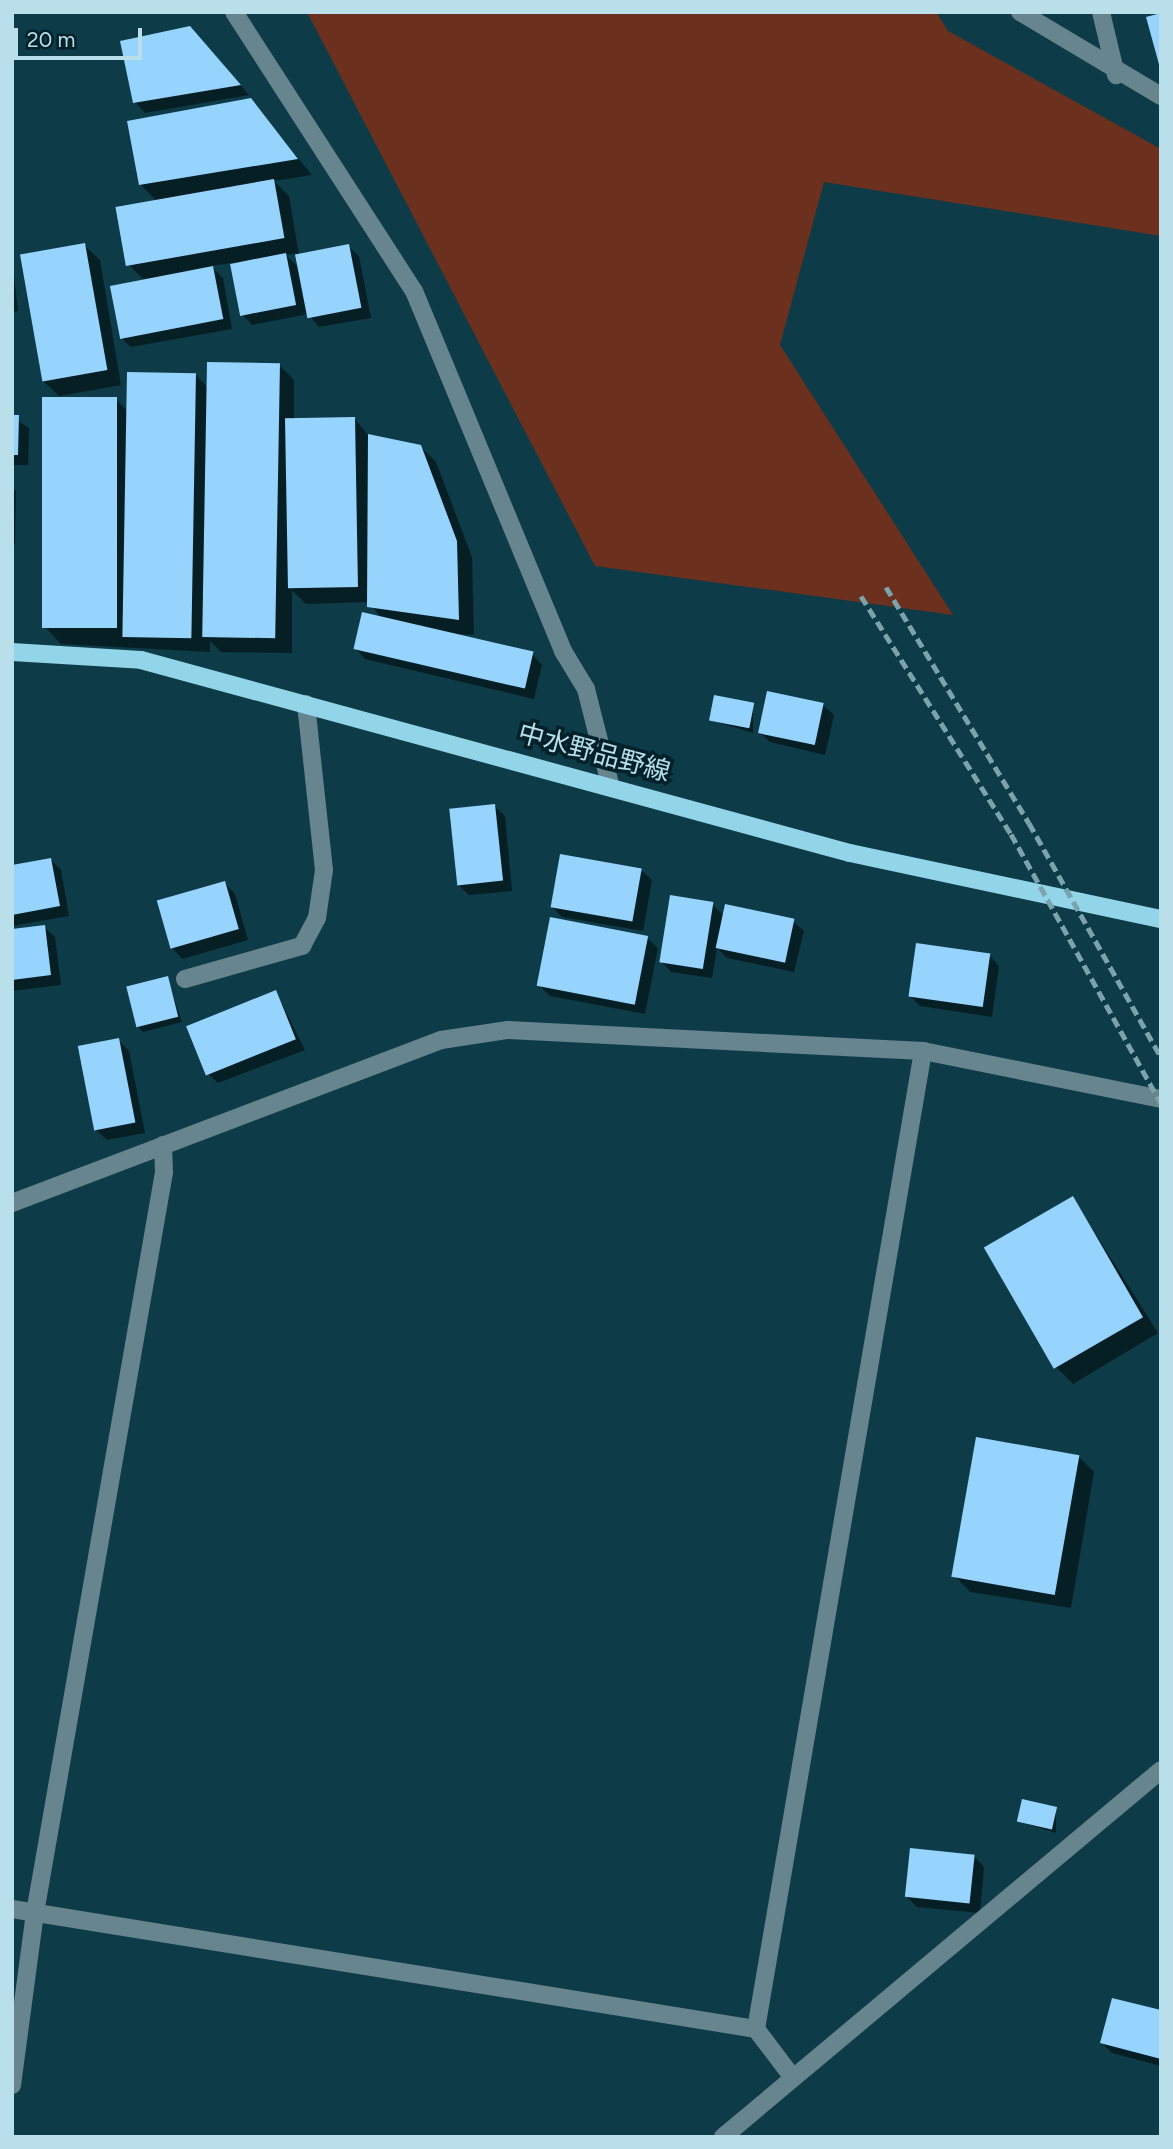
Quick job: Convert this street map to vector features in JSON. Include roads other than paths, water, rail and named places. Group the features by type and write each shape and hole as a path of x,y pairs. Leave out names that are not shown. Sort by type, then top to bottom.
{"main road":[{"name":"中水野品野線","path":"12,652 141,660 610,784 850,853 1161,919"}],"street":[{"path":"233,12 414,291 563,651 586,689 610,784"},
{"path":"1020,12 1116,75 1161,96"},
{"path":"1101,12 1116,75"},
{"path":"185,979 302,946 317,918 324,870 306,704"},
{"path":"12,1203 441,1040 508,1030 923,1051 1161,1099"},
{"path":"756,2029 923,1051"},
{"path":"12,2085 35,1913 164,1172 163,1145"},
{"path":"723,2137 1161,1770"},
{"path":"12,1909 756,2029 793,2078"}],"railway":[{"path":"886,587 1029,823 1161,1057"},
{"path":"861,596 1011,834 1161,1103"}]}
